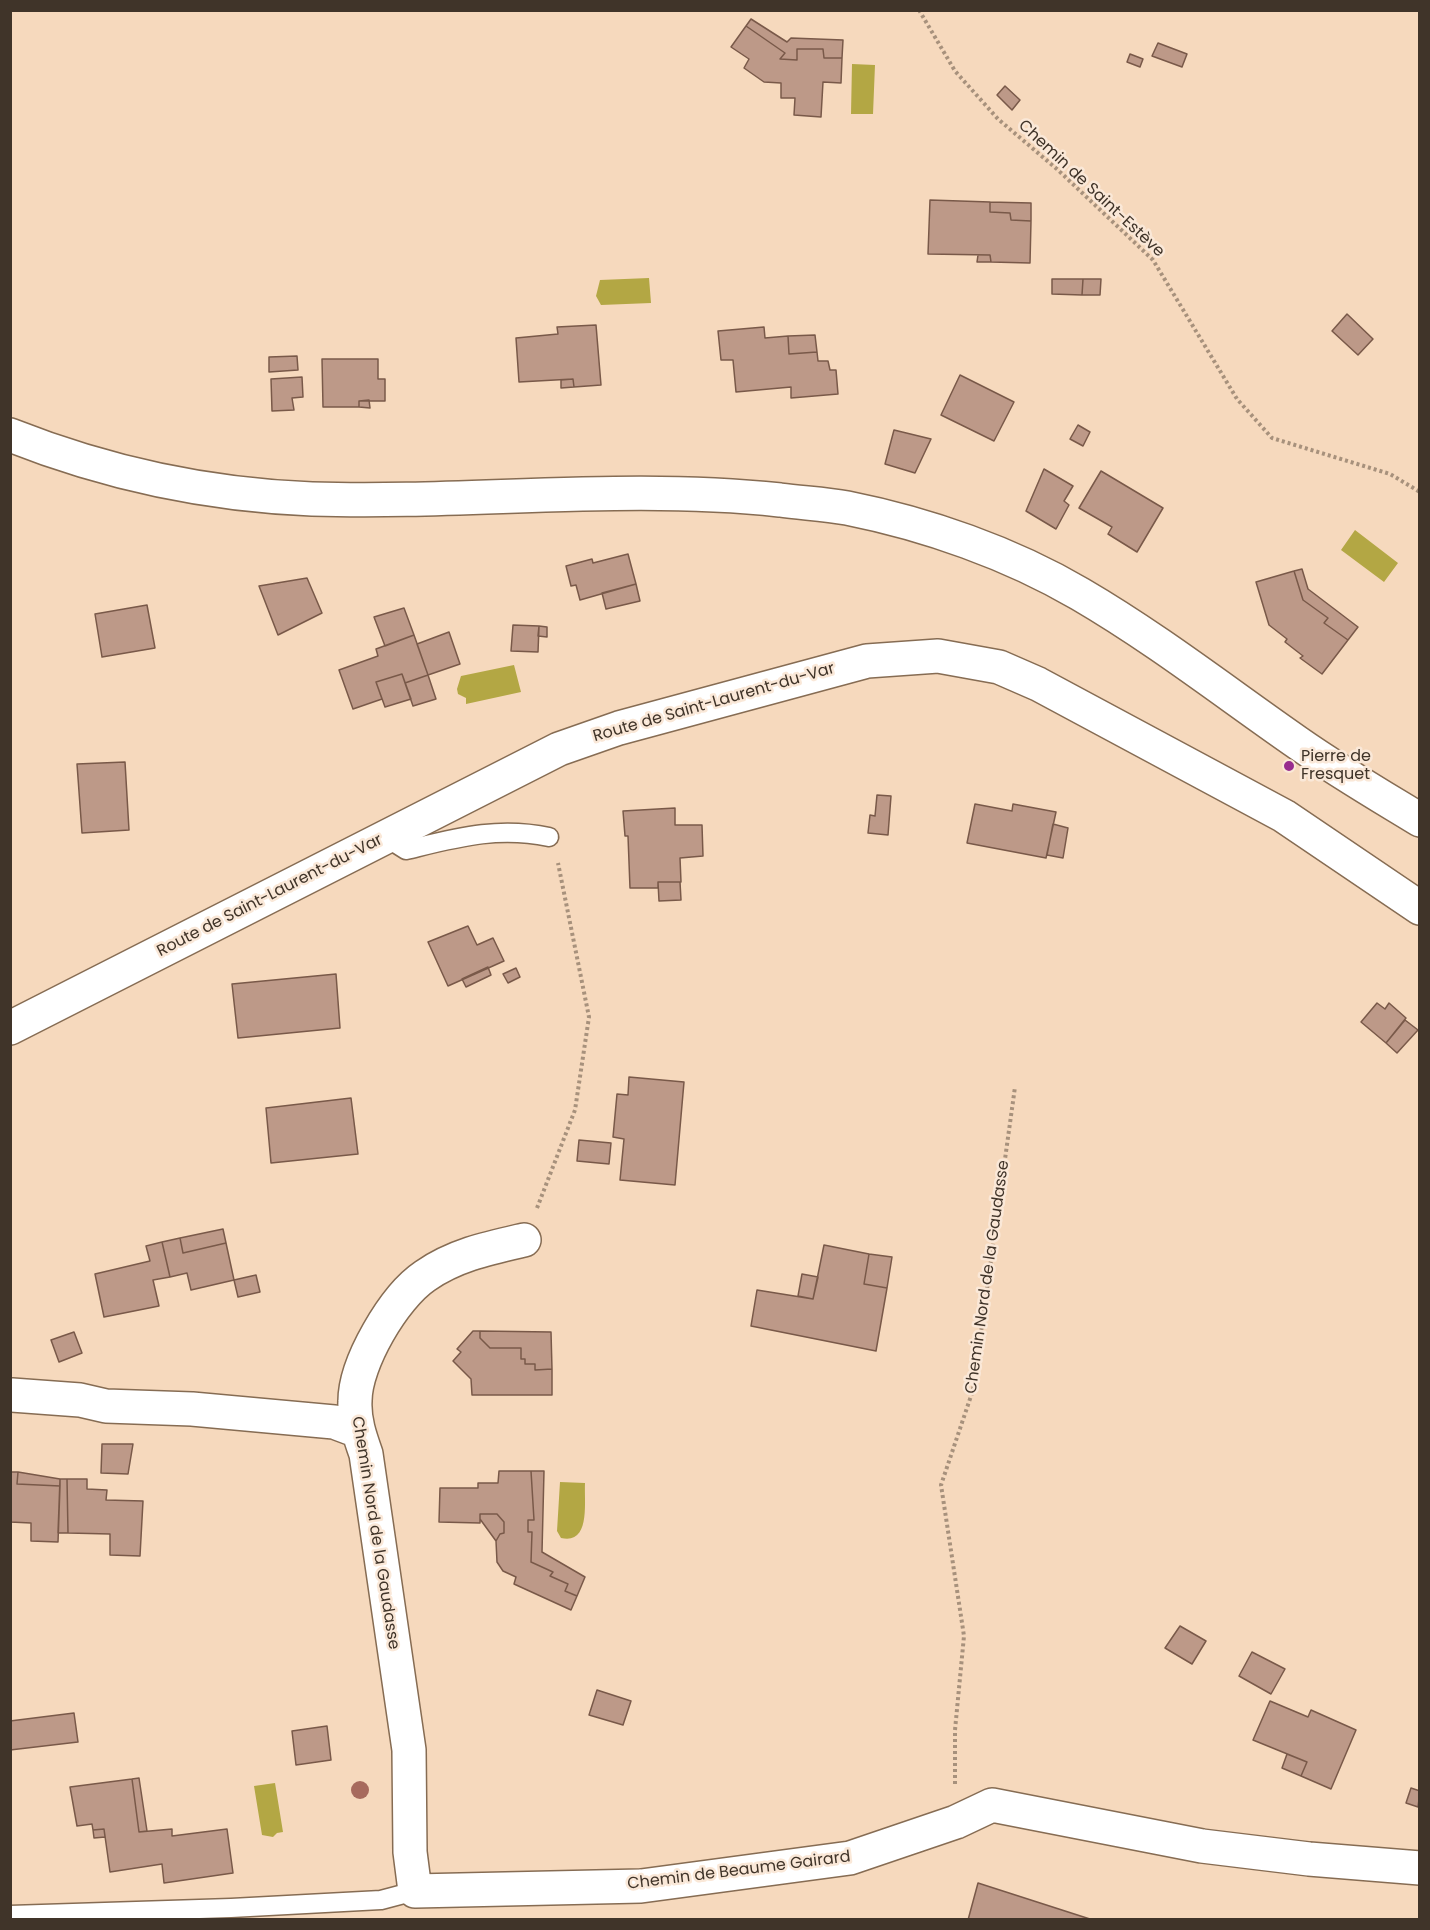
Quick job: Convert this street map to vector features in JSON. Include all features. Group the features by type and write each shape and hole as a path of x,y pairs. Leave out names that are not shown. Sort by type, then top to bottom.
{"street":[{"path":"10,435 137,476 243,492 312,498 708,493 846,508 899,522 1002,555 1079,593 1199,671 1330,765 1419,820"},
{"name":"Route de Saint-Laurent-du-Var","path":"10,1028 559,749 619,728 867,661 938,656 999,667 1038,684 1284,816 1419,908"},
{"name":"Chemin Nord de la Gaudasse","path":"415,1892 410,1852 409,1750 366,1454 357,1431 354,1398 366,1359 379,1329 399,1300 424,1276 455,1259 524,1240"},
{"path":"12,1395 80,1400 106,1406 192,1409 334,1422 357,1431"},
{"name":"Chemin de Beaume Gairard","path":"415,1892 652,1884 850,1858 956,1822 992,1805 1202,1846 1309,1859 1419,1868"}],"lane":[{"path":"387,838 406,850 479,833 532,834 549,837"},
{"name":"Chemin de Beaume Gairard","path":"10,1915 231,1908 381,1900 415,1892"}],"path":[{"name":"Chemin de Saint-Estève","path":"919,10 955,71 999,119 1058,170 1153,260 1237,399 1272,438 1390,474 1419,492"},
{"path":"524,1240 575,1110 589,1017 557,856 549,837"},
{"name":"Chemin Nord de la Gaudasse","path":"956,1822 955,1730 964,1636 941,1485 973,1390 1015,1087"}],"shaded area":[{"path":"852,64 875,65 873,114 851,114"},
{"path":"649,278 651,303 601,305 596,296 600,280"},
{"path":"1355,530 1398,563 1384,582 1341,550"},
{"path":"514,665 521,692 466,704 466,698 458,694 457,689 461,676"},
{"path":"560,1482 585,1483 585,1511 582,1529 571,1538 561,1538 557,1531"},
{"path":"275,1783 283,1832 273,1837 262,1835 254,1786"}],"building":[{"path":"751,19 787,42 791,38 843,40 842,58 824,58 823,49 797,49 797,60 780,59 785,53 746,26"},
{"path":"746,26 785,53 780,59 797,60 797,49 823,49 824,58 842,58 841,83 823,82 821,117 794,115 795,98 781,98 781,83 764,82 744,68 749,59 731,47"},
{"path":"1158,43 1187,54 1182,67 1152,56"},
{"path":"1130,54 1143,59 1140,67 1127,62"},
{"path":"1005,86 1020,100 1012,110 997,95"},
{"path":"930,200 990,202 990,212 1010,213 1011,220 1031,221 1030,263 991,262 990,255 928,254"},
{"path":"990,202 1031,203 1031,221 1011,220 1010,213 990,212"},
{"path":"978,255 990,255 991,262 977,262"},
{"path":"1052,279 1083,279 1082,295 1052,294"},
{"path":"1083,279 1101,279 1100,295 1082,295"},
{"path":"1347,314 1373,339 1358,355 1332,331"},
{"path":"596,325 601,385 574,387 573,379 519,382 516,338 558,334 557,327"},
{"path":"764,327 765,338 788,336 789,354 817,352 818,361 828,361 830,370 836,370 838,394 791,398 791,387 736,392 733,360 721,360 718,331"},
{"path":"815,335 817,352 789,354 788,336"},
{"path":"297,356 298,370 269,372 269,357"},
{"path":"322,359 378,359 378,379 385,379 385,401 359,401 359,407 323,407"},
{"path":"960,375 1014,402 994,441 941,415"},
{"path":"302,377 303,397 292,398 294,410 272,411 271,379"},
{"path":"573,379 574,387 561,388 561,380"},
{"path":"369,400 370,408 359,407 359,401"},
{"path":"1078,425 1090,432 1083,446 1070,439"},
{"path":"894,430 931,439 915,473 885,464"},
{"path":"1044,469 1073,486 1064,501 1069,505 1056,529 1026,511"},
{"path":"1101,471 1163,508 1137,552 1108,534 1112,527 1079,508"},
{"path":"628,554 636,584 580,600 576,585 571,586 566,566 592,559 593,563"},
{"path":"1302,569 1308,589 1358,627 1348,640 1324,623 1328,618 1303,600 1294,571"},
{"path":"1294,571 1303,600 1328,618 1324,623 1348,640 1322,674 1300,658 1303,656 1269,625 1256,582"},
{"path":"307,578 322,613 278,635 259,586"},
{"path":"636,584 640,601 606,609 602,593"},
{"path":"147,605 155,648 102,657 95,614"},
{"path":"404,608 414,635 385,646 374,617"},
{"path":"513,625 539,626 538,652 511,651"},
{"path":"539,626 547,627 547,637 538,636"},
{"path":"449,632 460,664 428,675 417,644"},
{"path":"414,635 428,675 405,683 402,674 376,682 382,699 353,709 339,670 378,656 376,649"},
{"path":"402,674 411,699 385,707 376,682"},
{"path":"428,675 436,699 413,706 405,683"},
{"path":"125,762 129,830 82,833 77,764"},
{"path":"877,795 891,796 888,835 868,833 870,815 875,816"},
{"path":"975,804 1012,811 1013,804 1056,812 1046,858 967,843"},
{"path":"675,808 675,825 702,825 703,856 680,858 681,882 658,882 658,888 630,888 628,836 625,836 623,811"},
{"path":"1053,824 1068,828 1063,858 1047,855"},
{"path":"658,882 680,882 681,900 659,901"},
{"path":"468,926 477,945 493,938 504,961 448,986 428,942"},
{"path":"488,967 491,975 466,987 462,979"},
{"path":"516,968 520,977 508,983 503,974"},
{"path":"336,974 340,1028 238,1038 232,984"},
{"path":"1377,1003 1385,1009 1389,1003 1406,1018 1386,1043 1361,1022"},
{"path":"1405,1020 1418,1030 1397,1053 1386,1043"},
{"path":"629,1077 684,1082 675,1185 620,1180 624,1139 613,1137 617,1094 628,1095"},
{"path":"351,1098 358,1154 271,1163 266,1108"},
{"path":"579,1140 611,1143 609,1164 577,1161"},
{"path":"223,1229 226,1243 183,1253 180,1238"},
{"path":"180,1238 183,1253 226,1243 234,1280 191,1290 187,1273 170,1277 162,1242"},
{"path":"162,1242 170,1277 153,1280 159,1306 104,1317 95,1274 150,1261 146,1246"},
{"path":"824,1245 869,1254 864,1284 887,1288 876,1351 751,1326 757,1290 813,1299"},
{"path":"869,1254 892,1257 887,1288 864,1284"},
{"path":"802,1274 818,1277 813,1299 798,1296"},
{"path":"256,1275 260,1292 238,1297 234,1280"},
{"path":"473,1331 480,1331 480,1338 490,1348 521,1348 521,1359 525,1359 525,1364 535,1364 535,1370 552,1369 552,1395 472,1395 471,1379 453,1361 461,1352 457,1349"},
{"path":"480,1331 551,1332 552,1369 535,1370 535,1364 525,1364 525,1359 521,1359 521,1348 490,1348 480,1338"},
{"path":"74,1332 82,1353 59,1362 51,1340"},
{"path":"102,1444 133,1444 128,1474 101,1473"},
{"path":"499,1471 531,1471 534,1520 528,1520 528,1532 532,1532 531,1562 553,1572 550,1576 568,1584 565,1591 577,1596 571,1610 514,1584 516,1577 503,1571 497,1562 496,1541 500,1534 504,1533 504,1522 497,1514 480,1514 480,1523 439,1522 440,1488 478,1488 478,1483 498,1483"},
{"path":"531,1471 544,1471 542,1552 585,1577 577,1596 565,1591 568,1584 550,1576 553,1572 531,1562 532,1532 528,1532 528,1520 534,1520"},
{"path":"10,1472 18,1472 17,1484 60,1486 58,1542 31,1541 31,1523 10,1522"},
{"path":"18,1472 60,1479 60,1486 17,1484"},
{"path":"60,1479 67,1479 68,1533 58,1533"},
{"path":"67,1479 87,1479 87,1489 107,1490 106,1500 143,1501 140,1556 110,1555 110,1534 68,1533"},
{"path":"480,1514 497,1514 504,1522 504,1533 500,1534 496,1541 480,1519"},
{"path":"1180,1626 1206,1641 1192,1664 1165,1648"},
{"path":"1252,1652 1285,1669 1271,1694 1239,1676"},
{"path":"597,1690 631,1701 623,1725 589,1715"},
{"path":"1270,1701 1308,1717 1311,1710 1356,1730 1331,1789 1301,1776 1307,1762 1253,1740"},
{"path":"74,1713 78,1742 10,1750 10,1721"},
{"path":"327,1726 331,1760 296,1765 292,1731"},
{"path":"1287,1754 1307,1762 1301,1776 1282,1768"},
{"path":"139,1778 147,1831 139,1832 132,1779"},
{"path":"132,1779 139,1832 172,1829 172,1836 227,1829 233,1873 164,1883 162,1864 110,1872 104,1829 93,1830 92,1824 77,1826 70,1787"},
{"path":"1411,1788 1420,1791 1418,1807 1406,1803"},
{"path":"104,1829 105,1837 94,1838 93,1830"},
{"path":"978,1883 1093,1920 968,1920"}],"place":[{"name":"Pierre de Fresquet","path":"1289,766"}]}
